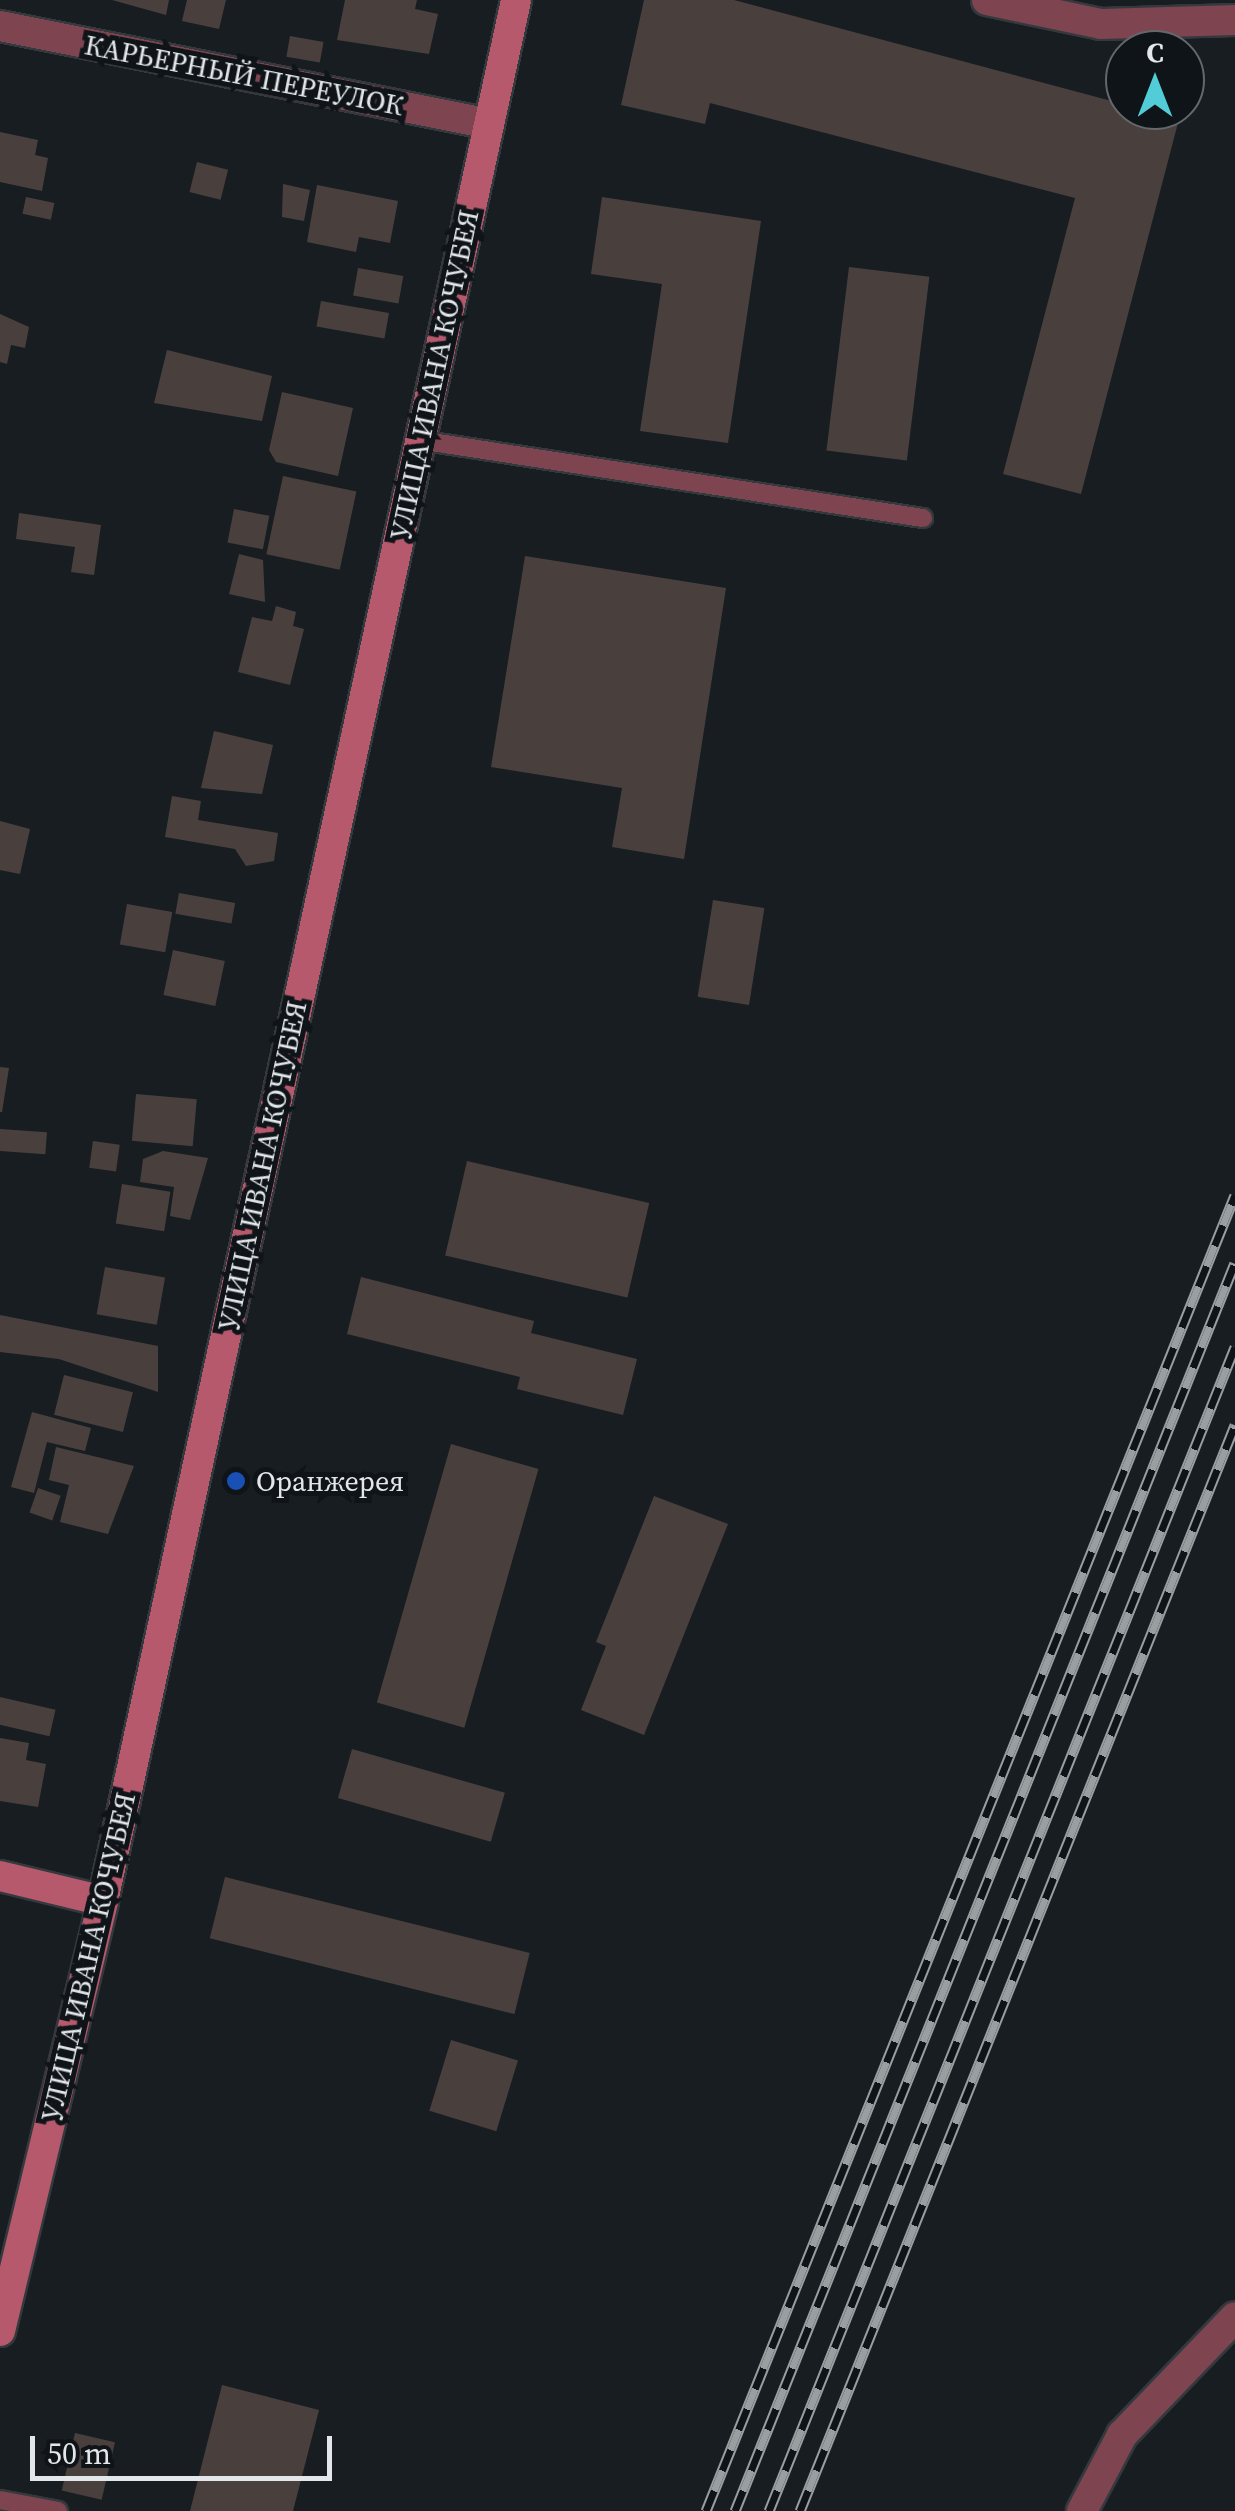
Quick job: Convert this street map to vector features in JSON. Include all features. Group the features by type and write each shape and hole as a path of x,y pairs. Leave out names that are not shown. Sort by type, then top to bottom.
{"street":[{"name":"УЛИЦА ИВАНА КОЧУБЕЯ","path":"0,2331 104,1902 516,0"},
{"path":"987,0 1102,24 1235,20"},
{"name":"КАРЬЕРНЫЙ ПЕРЕУЛОК","path":"0,26 489,124"},
{"path":"0,1876 104,1902"},
{"path":"1082,2511 1122,2435 1235,2317"}],"lane":[{"path":"419,440 923,518"},
{"path":"0,2500 58,2511"}],"building":[{"path":"112,0 169,0 166,15"},
{"path":"187,0 226,0 219,29 182,21"},
{"path":"345,0 417,0 415,9 438,14 429,54 337,40"},
{"path":"644,0 734,0 1105,99 1105,130 1176,130 1081,494 1003,474 1075,198 710,103 705,124 621,105"},
{"path":"290,36 323,42 320,63 286,57"},
{"path":"0,132 38,140 35,155 48,158 42,191 0,182"},
{"path":"197,162 228,170 221,200 190,192"},
{"path":"283,184 310,190 304,221 282,217"},
{"path":"317,185 398,201 390,243 359,237 356,252 307,242"},
{"path":"26,197 54,203 51,220 22,214"},
{"path":"602,197 761,221 728,443 640,431 662,284 591,274"},
{"path":"849,267 929,277 907,460 826,451"},
{"path":"358,268 403,276 398,304 353,296"},
{"path":"321,301 389,313 384,339 316,327"},
{"path":"0,314 29,327 25,348 11,345 7,364 0,362"},
{"path":"167,350 272,376 262,421 154,403"},
{"path":"282,392 353,408 338,476 276,462 269,450"},
{"path":"283,476 356,492 340,570 266,554"},
{"path":"234,509 269,516 263,549 228,542"},
{"path":"19,513 101,525 94,575 71,572 75,547 16,539"},
{"path":"239,554 263,560 265,602 229,594"},
{"path":"525,556 726,588 684,859 612,847 622,788 491,767"},
{"path":"276,606 296,612 293,626 304,629 290,685 238,672 252,617 272,621"},
{"path":"214,731 273,745 262,794 201,788"},
{"path":"172,796 201,801 198,820 278,833 274,861 246,866 235,849 165,837"},
{"path":"0,821 30,829 20,874 0,870"},
{"path":"179,893 235,903 231,924 175,914"},
{"path":"713,900 764,908 749,1005 698,997"},
{"path":"127,904 172,912 165,952 120,944"},
{"path":"173,950 225,961 215,1006 163,995"},
{"path":"0,1067 9,1068 2,1112 0,1112"},
{"path":"136,1094 197,1099 193,1146 132,1141"},
{"path":"0,1129 47,1132 45,1154 0,1151"},
{"path":"93,1141 120,1145 116,1171 89,1168"},
{"path":"163,1151 208,1158 190,1220 170,1216 174,1187 140,1182 143,1159"},
{"path":"467,1161 649,1203 627,1298 445,1256"},
{"path":"122,1184 170,1192 164,1231 116,1224"},
{"path":"105,1267 165,1278 157,1325 97,1314"},
{"path":"361,1277 534,1321 531,1333 637,1359 623,1415 517,1389 520,1377 347,1334"},
{"path":"0,1315 158,1346 158,1392 59,1359 0,1352"},
{"path":"64,1375 133,1392 123,1432 54,1415"},
{"path":"32,1412 91,1428 85,1451 47,1442 34,1493 11,1487"},
{"path":"451,1444 538,1469 464,1728 377,1703"},
{"path":"56,1447 134,1466 108,1534 60,1522 69,1485 49,1480"},
{"path":"38,1488 61,1496 52,1520 30,1513"},
{"path":"654,1496 728,1524 644,1735 581,1710 606,1646 596,1642"},
{"path":"0,1697 56,1710 49,1736 0,1725"},
{"path":"0,1738 29,1743 26,1760 46,1764 38,1807 0,1801"},
{"path":"352,1749 505,1793 491,1842 338,1798"},
{"path":"225,1877 530,1953 514,2014 210,1938"},
{"path":"451,2040 518,2060 496,2131 429,2111"},
{"path":"222,2385 319,2410 293,2511 190,2511"},
{"path":"75,2433 115,2442 102,2500 62,2490"}],"railway":[{"path":"706,2511 1235,1195"},
{"path":"735,2511 1235,1263"},
{"path":"769,2511 1235,1347"},
{"path":"800,2511 1235,1425"}],"place":[{"name":"Оранжерея","path":"236,1481"}]}
